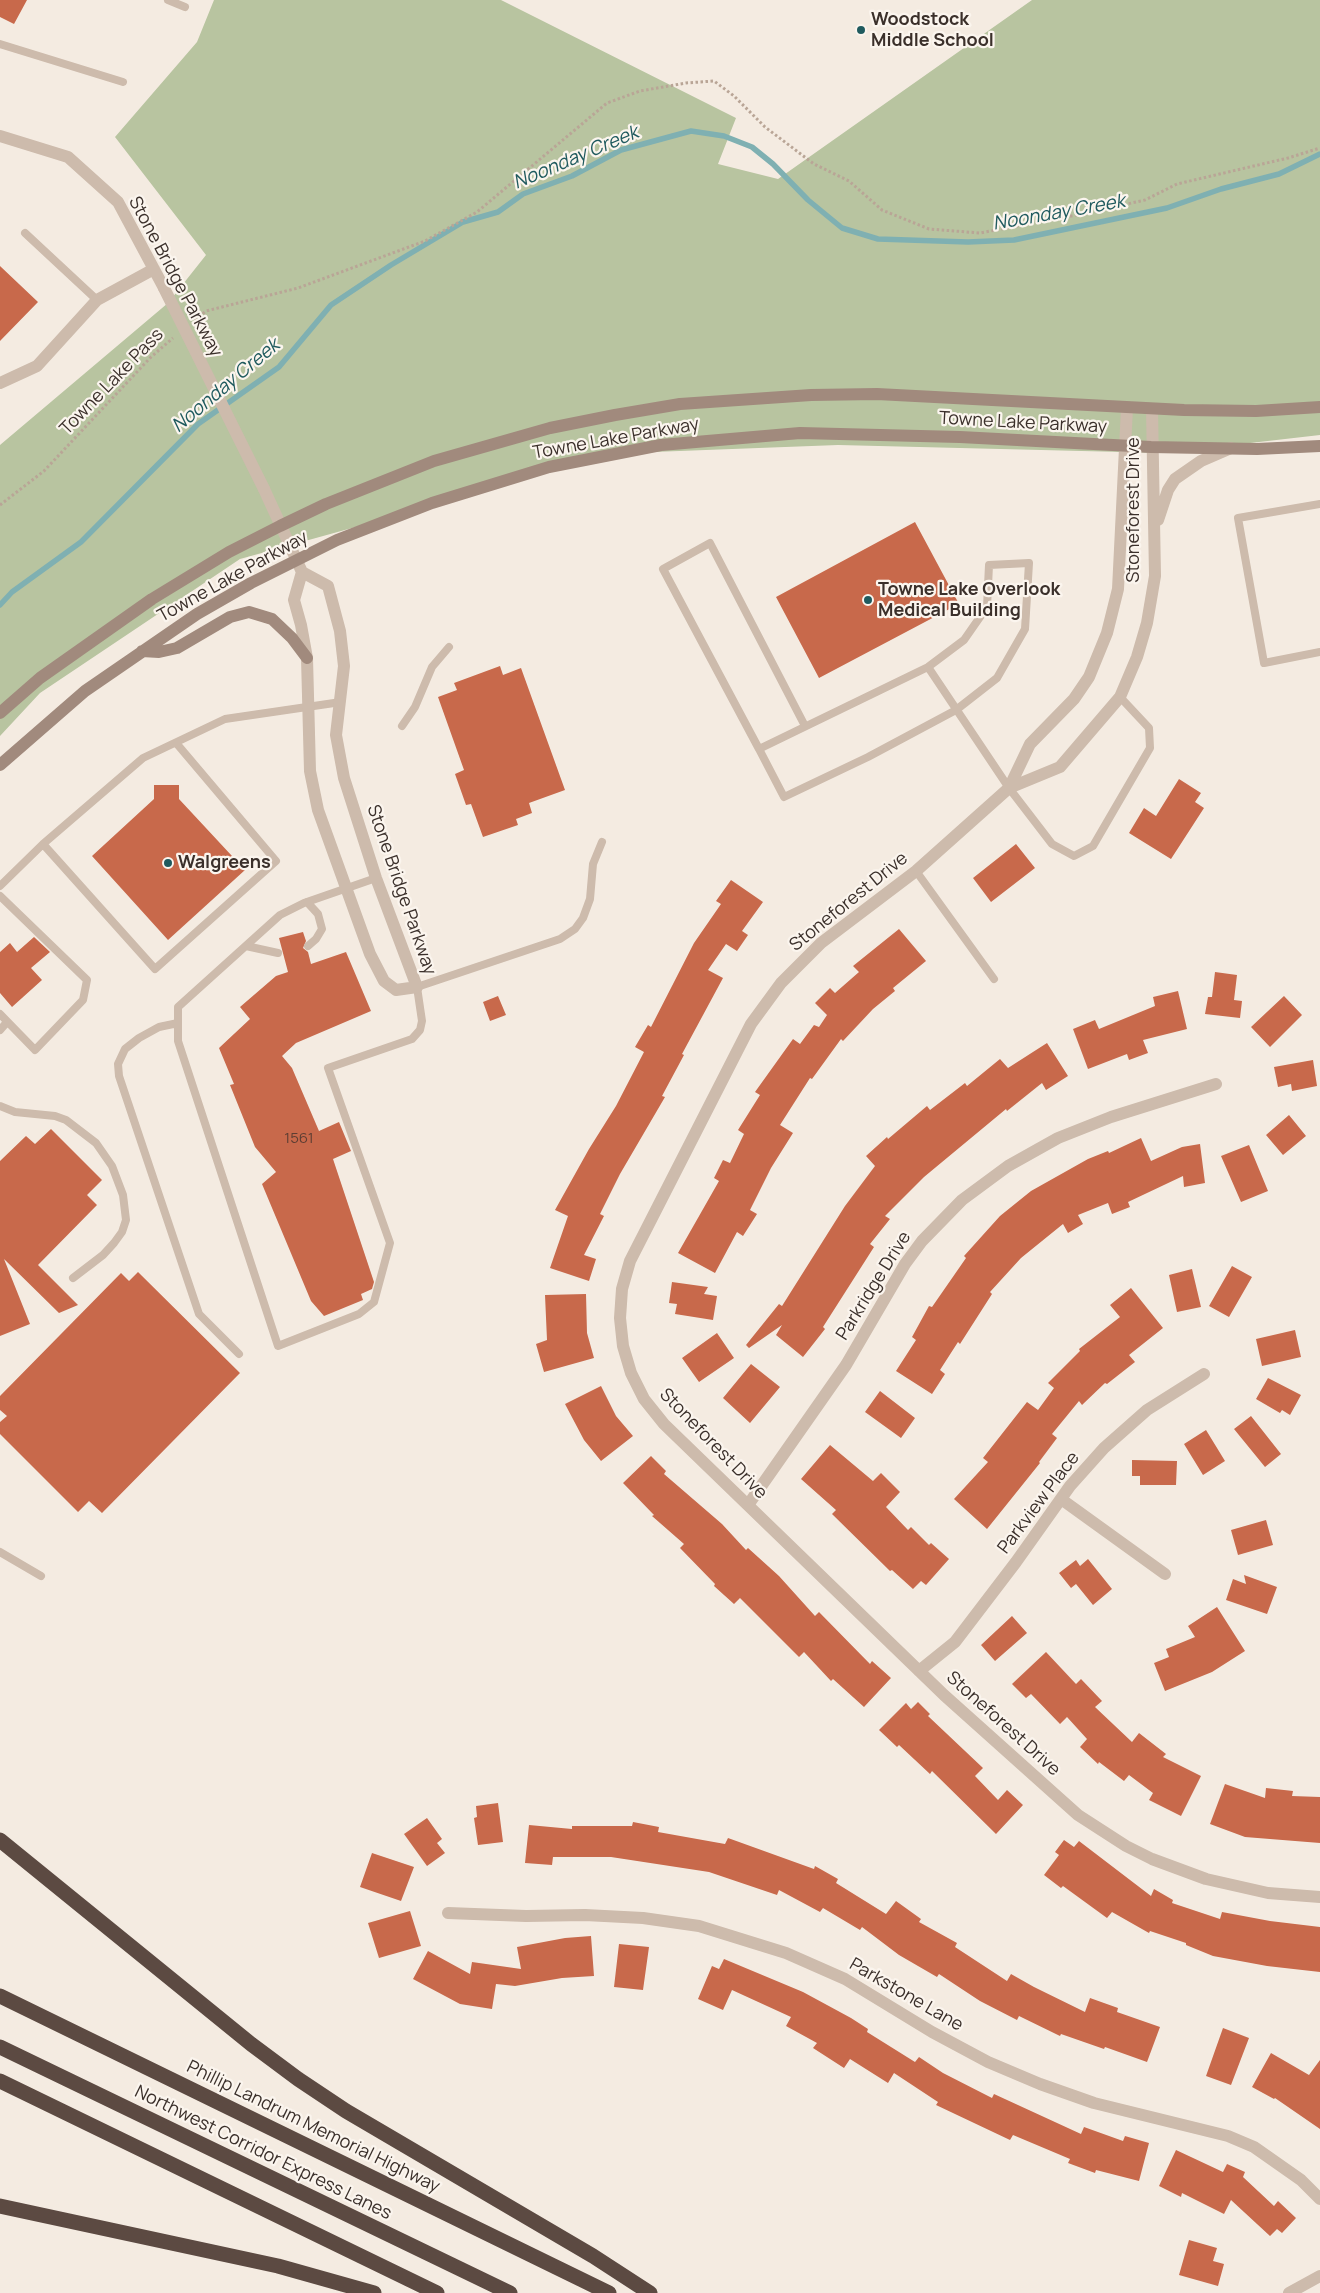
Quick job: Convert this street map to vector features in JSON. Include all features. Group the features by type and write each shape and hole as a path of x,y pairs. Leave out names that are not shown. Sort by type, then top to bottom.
{"highway":[{"path":"0,1840 251,2044 298,2079 346,2110 593,2256 650,2293"},
{"name":"Phillip Landrum Memorial Highway","path":"0,1996 610,2293"},
{"name":"Northwest Corridor Express Lanes","path":"0,2047 510,2293"},
{"path":"0,2081 437,2293"},
{"path":"0,2206 278,2266 374,2293"}],"main road":[{"name":"Towne Lake Parkway","path":"0,713 40,678 152,598 229,552 280,526 390,478 482,446 550,428 680,404 812,395 877,394 1152,409 1256,411 1320,407"},
{"name":"Towne Lake Parkway","path":"0,765 85,691 142,650 197,614 295,559 337,540 432,503 500,480 549,467 661,445 800,432 960,436 1151,447 1320,446"},
{"path":"142,650 159,652 177,648 230,616 249,612 272,619 292,638 307,658"}],"street":[{"name":"Stone Bridge Parkway","path":"0,136 68,157 118,202 164,288 264,490 302,572 328,586 340,631 344,666 336,735 344,778 376,878 417,987 396,990 384,981 370,954 318,810 310,771 307,658 302,626 294,600 302,572"},
{"path":"0,383 37,366 97,300 154,269"},
{"name":"Stoneforest Drive","path":"1008,788 1030,744 1074,699 1089,677 1107,633 1118,589 1127,408"},
{"name":"Stoneforest Drive","path":"1152,409 1151,447 1156,535 1155,576 1147,622 1137,657 1120,697 1060,767 1008,788 916,871 821,942 781,983 751,1024 630,1262 622,1289 620,1318 623,1346 631,1373 644,1399 664,1424 919,1671 1078,1815 1126,1846 1178,1870 1233,1887 1268,1893 1320,1897"},
{"path":"1156,535 1160,512 1168,490 1175,479 1201,461 1230,448"},
{"name":"Parkridge Drive","path":"748,1505 846,1365 905,1264 922,1241 962,1200 1008,1166 1058,1138 1111,1117 1216,1084"},
{"name":"Parkview Place","path":"919,1671 955,1642 1016,1562 1060,1499 1104,1448 1125,1428 1170,1394 1204,1374"},
{"path":"1060,1499 1165,1574"},
{"name":"Parkstone Lane","path":"448,1913 526,1916 586,1915 643,1918 700,1926 786,1953 845,1979 932,2032 988,2062 1040,2084 1094,2103 1178,2122 1237,2140 1279,2162 1320,2199"},
{"path":"1290,2293 1320,2276"}],"lane":[{"path":"168,0 185,7"},
{"path":"0,44 123,82"},
{"path":"24,233 97,300"},
{"path":"1320,504 1238,518 1264,664 1320,652"},
{"path":"759,750 928,667 964,640 986,606 989,565 1029,563 1025,629 997,678 956,710 784,797 759,750 664,569 710,543 806,726"},
{"path":"402,726 415,707 432,667 449,647"},
{"path":"928,667 1008,788 1052,844 1074,856 1093,846 1150,748 1149,728 1120,697"},
{"path":"0,886 43,844 143,758 177,744 225,719 341,702"},
{"path":"43,844 155,969 276,861 177,744"},
{"path":"376,878 308,902 280,915 178,1007 178,1041 278,1346 360,1314 374,1302 390,1243 328,1068 412,1039 420,1030 422,1021 417,987 560,939 575,929 584,918 590,899 593,864 602,842"},
{"path":"916,871 994,979"},
{"path":"0,896 87,980 83,1000 35,1050 0,1014"},
{"path":"308,902 318,914 322,930 308,946"},
{"path":"246,946 278,953"},
{"path":"0,1030 7,1022"},
{"path":"178,1023 159,1027 139,1038 125,1049 118,1064 119,1076 199,1314 239,1354"},
{"path":"0,1106 15,1112 55,1116 66,1120 96,1143 112,1166 123,1195 126,1220 122,1232 103,1255 74,1278"},
{"path":"0,1552 40,1576"}],"path":[{"path":"192,322 206,311 298,288 425,241 477,212 607,103 640,91 686,82 714,81 734,96 765,127 814,164 849,181 882,210 929,229 980,233 1082,214 1145,200 1178,184 1288,158 1320,148"},
{"name":"Towne Lake Pass","path":"0,505 44,471 92,422 150,357 178,334"}],"green space":[{"path":"214,0 501,0 736,118 718,164 778,179 1032,0 1320,0 1320,435 1163,453 838,445 600,454 493,489 240,559 40,693 0,736 0,445 168,303 206,255 115,137 197,42"}],"building":[{"path":"0,0 27,0 14,24 0,17"},
{"path":"0,266 38,302 0,341"},
{"name":"Towne Lake Overlook Medical Building","path":"915,522 959,604 819,678 776,597"},
{"path":"500,666 503,675 521,668 565,790 529,803 532,813 516,819 518,825 483,837 471,804 466,805 455,774 464,770 438,697 457,690 454,683"},
{"path":"1179,779 1201,793 1195,802 1204,808 1171,859 1129,833 1144,808 1156,816"},
{"name":"Walgreens","path":"154,785 179,785 179,799 245,870 168,940 92,856 154,799"},
{"path":"1016,844 1035,868 991,902 973,878"},
{"path":"731,880 763,902 742,931 748,935 737,951 726,944 708,970 723,978 682,1054 684,1055 662,1096 665,1097 620,1174 600,1214 604,1216 584,1255 596,1259 589,1281 550,1268 568,1216 555,1210 589,1149 616,1106 644,1052 635,1047 648,1025 651,1027 694,943 721,904 716,901"},
{"path":"899,929 926,961 893,988 895,991 873,1009 843,1041 841,1039 812,1079 810,1078 780,1125 793,1133 771,1168 750,1210 757,1214 743,1236 737,1232 715,1273 678,1253 719,1181 714,1178 723,1160 730,1163 744,1134 738,1130 760,1095 755,1092 793,1039 800,1044 814,1025 819,1027 827,1015 815,1003 830,988 835,993 859,972 853,966"},
{"path":"303,932 306,941 303,948 308,952 311,964 346,952 371,1011 296,1043 282,1056 292,1068 319,1131 339,1122 351,1151 333,1159 374,1282 372,1289 361,1294 363,1300 324,1316 311,1301 262,1184 276,1172 255,1147 230,1085 234,1084 219,1048 250,1019 240,1007 276,976 288,972 279,938"},
{"path":"34,937 50,952 31,968 42,980 12,1007 0,993 0,952 10,943 17,952"},
{"path":"1215,972 1237,975 1234,1000 1242,1001 1240,1018 1205,1014 1208,997 1212,997"},
{"path":"1178,991 1187,1029 1143,1040 1148,1053 1129,1060 1127,1054 1088,1069 1073,1029 1095,1020 1099,1029 1155,1006 1153,997"},
{"path":"498,996 506,1015 490,1021 483,1002"},
{"path":"1284,996 1302,1015 1270,1047 1251,1027"},
{"path":"1047,1043 1068,1076 1046,1090 1042,1083 1007,1111 1006,1109 924,1177 885,1216 890,1219 870,1244 874,1247 823,1327 825,1329 803,1357 776,1335 782,1325 749,1348 746,1345 779,1304 782,1306 845,1206 875,1166 866,1156 927,1106 930,1110 965,1083 967,1086 1000,1059 1008,1068"},
{"path":"1313,1060 1317,1086 1292,1091 1291,1084 1278,1087 1274,1067"},
{"path":"1289,1115 1306,1136 1283,1155 1266,1135"},
{"path":"51,1129 102,1180 87,1195 97,1205 38,1265 78,1305 59,1313 4,1259 30,1324 0,1336 0,1161 26,1136 35,1144"},
{"path":"1141,1138 1151,1161 1182,1147 1200,1144 1205,1183 1184,1187 1183,1176 1128,1202 1130,1207 1112,1214 1108,1203 1078,1215 1083,1224 1068,1233 1063,1224 1021,1258 990,1292 992,1294 960,1344 958,1342 940,1370 945,1374 932,1394 896,1371 916,1340 912,1337 929,1306 932,1307 966,1258 964,1256 1000,1216 1031,1191 1088,1159 1108,1151 1109,1153"},
{"path":"1249,1145 1268,1191 1241,1202 1221,1156"},
{"path":"1232,1266 1252,1277 1229,1317 1209,1306"},
{"path":"1192,1269 1201,1307 1177,1312 1169,1275"},
{"path":"138,1272 240,1373 102,1513 89,1501 78,1512 0,1434 0,1422 7,1416 0,1410 0,1396 121,1273 129,1281"},
{"path":"672,1282 708,1287 704,1294 717,1296 713,1320 675,1314 677,1304 669,1303"},
{"path":"1131,1288 1163,1328 1129,1355 1135,1362 1107,1384 1105,1383 1082,1405 1079,1401 1052,1434 1057,1438 1040,1463 987,1529 954,1499 988,1462 983,1458 1027,1402 1038,1410 1054,1388 1048,1383 1080,1351 1079,1349 1120,1317 1110,1305"},
{"path":"586,1294 587,1333 594,1358 544,1372 536,1344 547,1340 545,1295"},
{"path":"1295,1330 1301,1357 1262,1366 1256,1339"},
{"path":"717,1333 734,1358 699,1382 682,1358"},
{"path":"751,1364 780,1387 750,1423 723,1398"},
{"path":"1268,1378 1301,1395 1290,1415 1282,1410 1280,1413 1256,1399"},
{"path":"601,1386 616,1416 633,1436 601,1461 584,1440 565,1404"},
{"path":"880,1391 915,1418 901,1438 865,1412"},
{"path":"1251,1416 1281,1454 1265,1467 1234,1429"},
{"path":"1206,1430 1225,1461 1203,1475 1184,1444"},
{"path":"830,1445 873,1481 881,1473 900,1492 886,1507 908,1530 911,1527 929,1545 931,1543 949,1559 926,1585 921,1581 913,1589 892,1570 890,1571 832,1514 836,1510 801,1479"},
{"path":"651,1456 666,1471 664,1474 722,1524 746,1550 748,1548 779,1576 815,1616 819,1612 870,1664 872,1661 891,1678 864,1707 833,1679 831,1681 804,1652 799,1657 740,1598 734,1604 714,1586 715,1584 680,1548 684,1544 652,1516 654,1515 623,1483"},
{"path":"1132,1460 1177,1461 1176,1485 1140,1485 1140,1476 1132,1476"},
{"path":"1266,1520 1273,1545 1238,1555 1231,1530"},
{"path":"1088,1559 1112,1589 1093,1605 1076,1584 1071,1588 1059,1573 1076,1560 1080,1566"},
{"path":"1244,1575 1277,1587 1267,1614 1226,1600 1233,1579 1246,1584"},
{"path":"1217,1607 1245,1651 1212,1672 1165,1691 1154,1663 1169,1657 1166,1649 1195,1637 1188,1626"},
{"path":"1012,1616 1027,1633 995,1661 981,1645"},
{"path":"1046,1652 1076,1684 1081,1679 1102,1701 1095,1707 1132,1742 1139,1733 1166,1754 1163,1757 1201,1776 1181,1816 1149,1800 1153,1793 1129,1775 1124,1781 1099,1762 1098,1764 1080,1747 1087,1739 1067,1717 1060,1724 1031,1694 1026,1698 1012,1684"},
{"path":"918,1702 930,1714 928,1716 983,1768 975,1776 998,1800 1007,1790 1023,1805 996,1834 932,1771 930,1774 899,1745 897,1747 879,1730 906,1703 911,1709"},
{"path":"1225,1784 1265,1798 1266,1788 1293,1791 1292,1796 1320,1797 1320,1843 1245,1837 1210,1824"},
{"path":"498,1803 503,1842 478,1845 474,1818 477,1817 476,1806"},
{"path":"427,1818 442,1839 437,1843 445,1853 427,1866 404,1834"},
{"path":"633,1822 659,1827 658,1832 725,1844 728,1838 814,1869 815,1866 838,1879 836,1883 886,1914 896,1901 921,1919 919,1922 957,1943 955,1947 1007,1981 1011,1974 1085,2012 1090,1998 1118,2008 1117,2012 1160,2027 1147,2062 1105,2047 1104,2049 1061,2034 1060,2036 1019,2016 1017,2020 980,2001 939,1974 937,1977 899,1955 862,1927 860,1930 823,1908 820,1912 779,1890 777,1895 709,1872 611,1857 553,1857 552,1865 525,1863 529,1825 572,1829 572,1826 632,1826"},
{"path":"1064,1840 1074,1847 1079,1841 1151,1896 1154,1889 1173,1900 1172,1903 1220,1919 1222,1912 1270,1921 1320,1927 1320,1972 1267,1966 1213,1956 1186,1945 1186,1943 1150,1931 1149,1933 1112,1912 1107,1918 1063,1886 1061,1888 1044,1875 1059,1855 1055,1852"},
{"path":"372,1853 414,1867 401,1901 360,1887"},
{"path":"410,1911 421,1946 379,1958 368,1923"},
{"path":"591,1936 594,1976 562,1978 515,1986 496,1984 492,2009 460,2004 413,1979 428,1951 470,1974 472,1962 521,1969 517,1947 565,1938"},
{"path":"619,1944 649,1947 643,1990 614,1987"},
{"path":"724,1959 803,1992 851,2018 868,2029 867,2032 915,2062 919,2057 943,2073 992,2098 994,2094 1081,2134 1084,2127 1123,2141 1125,2136 1149,2143 1139,2181 1096,2170 1095,2173 1068,2163 1070,2159 1013,2135 1010,2140 936,2105 938,2102 894,2073 888,2083 850,2059 844,2068 813,2048 817,2043 786,2026 791,2017 732,1990 723,2010 698,1999 712,1966 719,1969"},
{"path":"1223,2028 1249,2038 1231,2085 1206,2076"},
{"path":"1271,2053 1309,2075 1320,2060 1320,2129 1275,2098 1252,2087"},
{"path":"1176,2150 1223,2172 1227,2164 1245,2172 1243,2177 1274,2206 1278,2201 1296,2218 1282,2233 1277,2229 1270,2236 1231,2200 1224,2214 1182,2193 1181,2197 1159,2186"},
{"path":"1189,2240 1217,2248 1213,2261 1224,2264 1218,2286 1179,2275"}],"waterway":[{"name":"Noonday Creek","path":"0,605 12,592 81,542 198,424 279,367 331,305 391,265 463,222 498,212 523,194 572,176 621,150 691,131 724,136 752,147 773,164 808,200 842,228 878,239 968,242 1014,240 1167,208 1221,189 1279,174 1320,154"}],"place":[{"name":"Woodstock Middle School","path":"861,30"},
{"name":"Towne Lake Overlook Medical Building","path":"868,600"},
{"name":"Walgreens","path":"168,863"}]}
